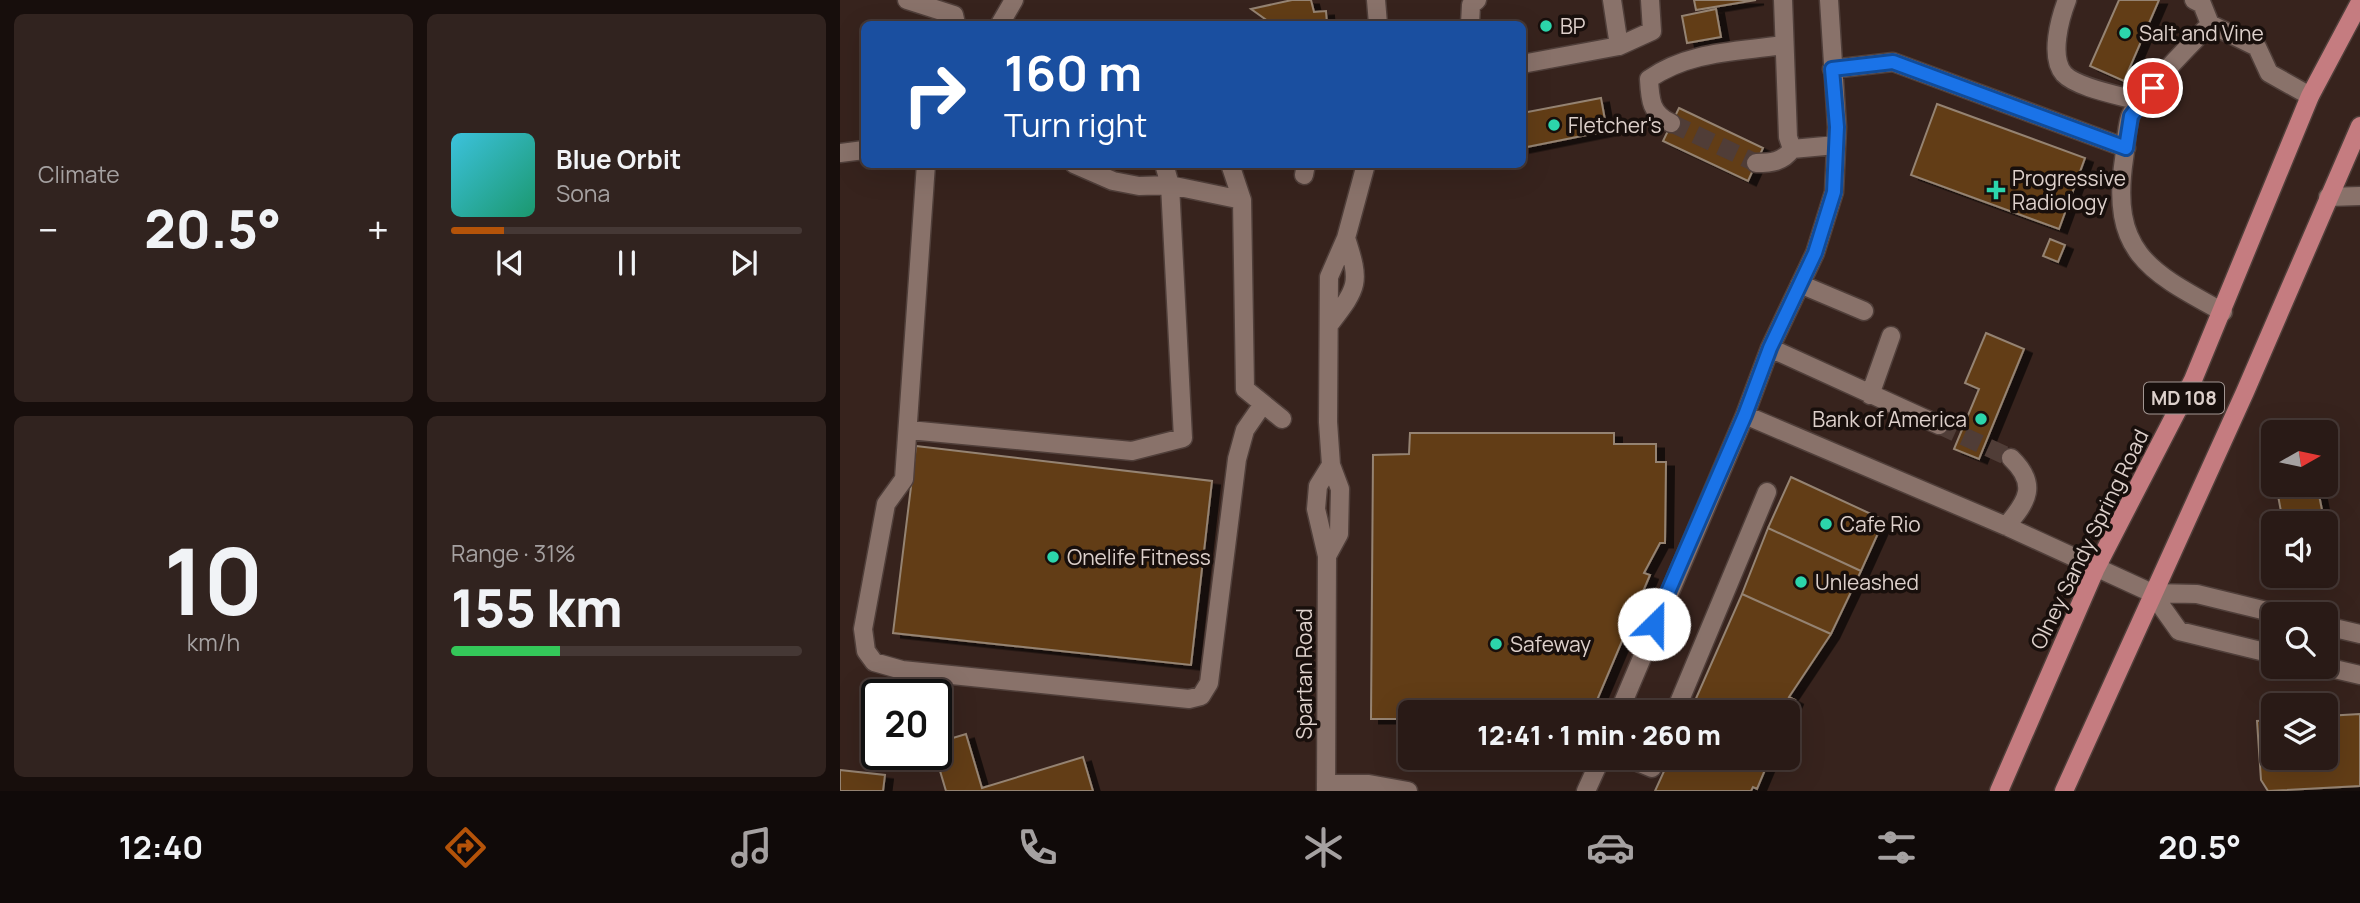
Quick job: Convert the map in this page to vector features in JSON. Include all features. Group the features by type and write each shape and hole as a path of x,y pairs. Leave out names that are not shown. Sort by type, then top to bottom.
{"main road":[{"name":"Olney Sandy Spring Road","path":"1999,791 2096,568 2193,380 2310,96 2360,2"},
{"name":"MD 108","path":"2064,791 2245,392 2360,126"}],"street":[{"path":"907,0 954,15 955,21"},
{"path":"1002,21 1014,0"},
{"path":"1376,0 1378,21"},
{"path":"1470,21 1471,5 1477,0"},
{"path":"1612,0 1619,46"},
{"path":"1526,63 1619,46 1652,31 1650,0"},
{"path":"1783,0 1783,45 1789,104 1788,137 1792,149"},
{"path":"1624,700 1745,415 1770,348 1815,253 1834,192 1836,145 1829,0"},
{"path":"2067,0 2057,36 2059,63 2065,75 2088,86 2142,102"},
{"path":"2194,0 2202,4 2210,24 2257,47 2269,73 2310,96"},
{"path":"2210,24 2131,116 2121,182 2123,218 2139,256 2162,278 2223,312"},
{"path":"1671,123 1658,117 1650,103 1649,79 1662,70 1703,55 1783,45"},
{"path":"1832,69 1893,62 2126,148"},
{"path":"1756,163 1771,163 1786,157 1792,149 1836,145"},
{"path":"840,153 861,150"},
{"path":"926,168 904,479 886,505 863,629 866,651 874,662 902,670 1189,699 1201,695 1209,683 1237,459 1245,430 1263,404"},
{"path":"1083,168 1113,181 1139,186 1170,185 1242,200"},
{"path":"909,430 1132,451 1183,438 1170,185 1165,168"},
{"path":"1231,168 1242,200 1245,389 1282,419"},
{"name":"Spartan Road","path":"1326,787 1327,556 1339,534 1340,489 1331,465 1326,373 1329,277 1346,238 1365,168"},
{"path":"2328,197 2360,196"},
{"path":"1329,324 1353,293 1357,270 1346,238"},
{"path":"1800,284 1864,311"},
{"path":"1870,395 1891,336"},
{"path":"1770,348 1939,425"},
{"path":"1745,415 2006,526 2152,593 2197,594 2261,610"},
{"path":"2006,526 2021,509 2028,492 2025,472 2011,458"},
{"path":"1680,700 1768,492"},
{"path":"2152,593 2179,631 2261,651"},
{"path":"2338,629 2360,634"},
{"path":"2338,671 2359,677"},
{"path":"1586,791 1596,770"},
{"path":"1326,787 1370,784 1408,791"}],"building":[{"path":"1292,0 1311,0 1314,12 1326,11 1327,21 1268,21 1251,9"},
{"path":"1694,0 1756,0 1696,10"},
{"name":"Salt and Vine","path":"2119,0 2159,0 2124,81 2090,66"},
{"path":"1716,9 1721,37 1687,43 1682,16"},
{"path":"1601,98 1607,131 1526,147 1526,112"},
{"path":"1937,104 2085,158 2059,229 1911,175"},
{"path":"1679,108 1763,148 1748,181 1663,141"},
{"path":"2050,239 2065,245 2058,262 2043,256"},
{"name":"Bank of America","path":"1986,333 2024,349 1979,459 1954,449 1979,389 1965,383"},
{"name":"Safeway","path":"1410,433 1614,433 1614,444 1656,444 1656,462 1666,462 1665,543 1660,543 1644,573 1650,575 1597,700 1398,700 1398,719 1371,719 1373,455 1409,454"},
{"name":"Onelife Fitness","path":"916,446 1212,481 1191,665 893,633"},
{"name":"Cafe Rio","path":"1791,477 1884,520 1861,571 1768,528"},
{"path":"2278,497 2319,497 2322,511 2281,511"},
{"name":"Unleashed","path":"1768,528 1861,571 1831,634 1742,594"},
{"path":"1742,594 1831,634 1789,697 1795,700 1695,700"},
{"path":"2360,714 2360,786 2268,791 2261,780 2257,721 2261,721 2261,770 2338,770 2338,715"},
{"path":"966,734 982,788 1083,757 1093,791 946,791 940,770 952,770 952,738"},
{"path":"840,770 885,775 883,791 840,791"},
{"path":"1665,770 1765,770 1757,789 1753,787 1751,791 1655,791"}],"tunnel":[{"path":"1671,123 1756,163"},
{"path":"1939,425 2011,458"}],"place":[{"name":"BP","path":"1546,26"},
{"name":"Salt and Vine","path":"2125,33"},
{"name":"Fletcher's","path":"1554,125"},
{"name":"Progressive Radiology","path":"1996,190"},
{"name":"Bank of America","path":"1981,419"},
{"name":"Cafe Rio","path":"1826,524"},
{"name":"Onelife Fitness","path":"1053,557"},
{"name":"Unleashed","path":"1801,582"},
{"name":"Safeway","path":"1496,644"}],"route":[{"path":"1654,624 1745,415 1770,348 1815,253 1834,192 1837,127 1832,69 1893,62 2126,148 2131,116 2153,88"}]}
